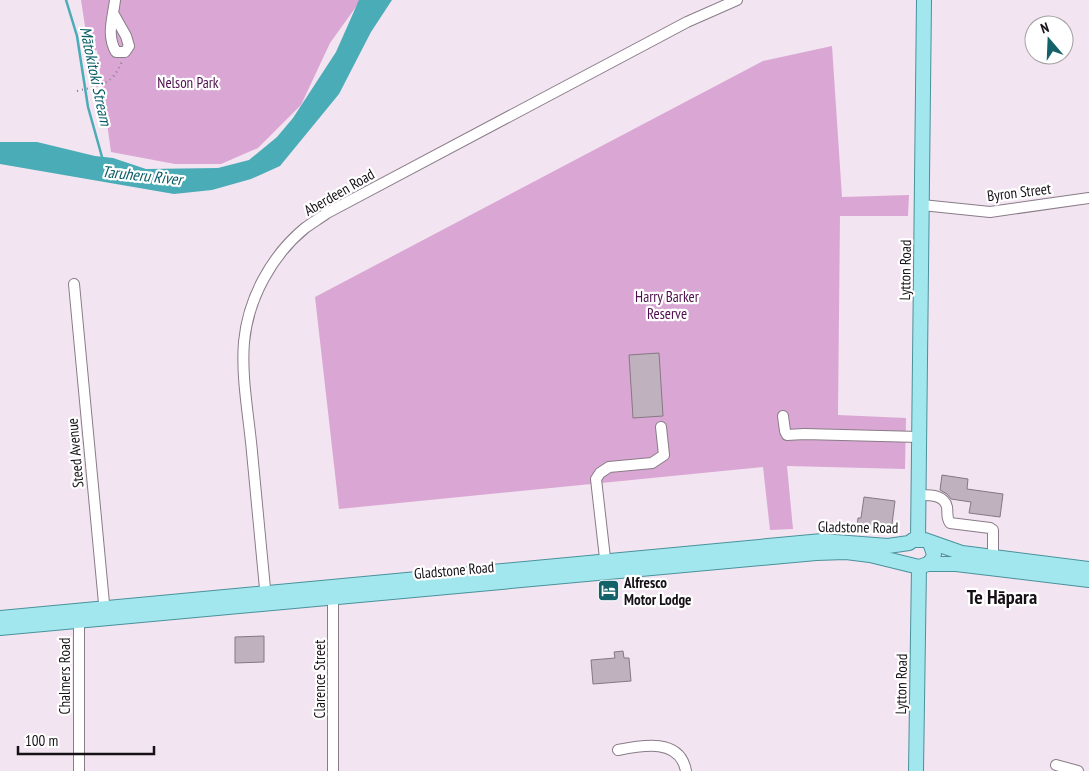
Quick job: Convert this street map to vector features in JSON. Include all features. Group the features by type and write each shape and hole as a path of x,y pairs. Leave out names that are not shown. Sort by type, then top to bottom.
{"main road":[{"name":"Lytton Road","path":"919,542 924,0"},
{"name":"Gladstone Road","path":"606,567 822,541 878,546 919,542 962,553 993,558 1089,568"},
{"path":"919,542 934,554 919,565 906,553 906,547 919,542"},
{"name":"Gladstone Road","path":"0,628 105,613 266,598 606,567 816,553 846,552 919,565 956,564 1089,580"},
{"name":"Lytton Road","path":"916,771 919,565"},
{"name":"Gladstone Road","path":"0,618 79,616"}],"street":[{"path":"113,13 126,36 129,46 125,52 116,52 112,44 110,28 115,0"},
{"name":"Aberdeen Road","path":"266,598 246,388 244,344 250,311 257,291 268,270 285,248 305,228 335,209 687,22 737,0"},
{"name":"Byron Street","path":"922,205 990,212 1089,198"},
{"name":"Steed Avenue","path":"74,284 105,613"},
{"path":"783,416 787,436 804,434 919,437"},
{"path":"606,567 596,479 600,473 609,467 659,460 664,455 661,427"},
{"path":"919,495 935,495 943,500 947,508 947,519 950,523 993,530 993,558"},
{"name":"Clarence Street","path":"333,592 333,771"},
{"name":"Chalmers Road","path":"79,616 79,771"},
{"path":"618,750 636,746 665,747 674,750 682,757 686,771"},
{"path":"1056,765 1078,771"}],"path":[{"path":"77,91 110,81 117,73 125,52"}],"green space":[{"name":"Nelson Park","path":"81,0 361,0 330,43 301,105 258,148 221,164 175,164 111,152 97,50 89,52"},
{"name":"Harry Barker Reserve","path":"832,46 842,197 909,195 908,216 840,216 838,415 906,418 905,469 787,466 793,529 770,530 763,467 339,509 315,297 763,61"}],"water":[{"name":"Taruheru River","path":"359,0 392,0 371,32 339,94 280,166 251,179 212,190 174,194 0,164 0,142 37,142 95,156 113,158 146,169 218,168 249,160 277,137 293,118 336,52"}],"building":[{"path":"659,353 663,416 633,418 629,355"},
{"path":"942,475 968,479 967,489 1003,494 1000,517 969,513 971,502 951,499 940,490"},
{"path":"864,497 895,501 891,532 857,528 858,518 861,518"},
{"path":"264,636 264,662 235,663 235,637"},
{"path":"623,651 624,658 629,658 631,681 593,684 591,660 615,658 614,652"}],"waterway":[{"name":"Mātokitoki Stream","path":"66,0 77,36 88,107 102,157"}],"place":[{"name":"Alfresco Motor Lodge","path":"608,591"}],"district":[{"name":"Te Hāpara","path":"1002,597"}]}
